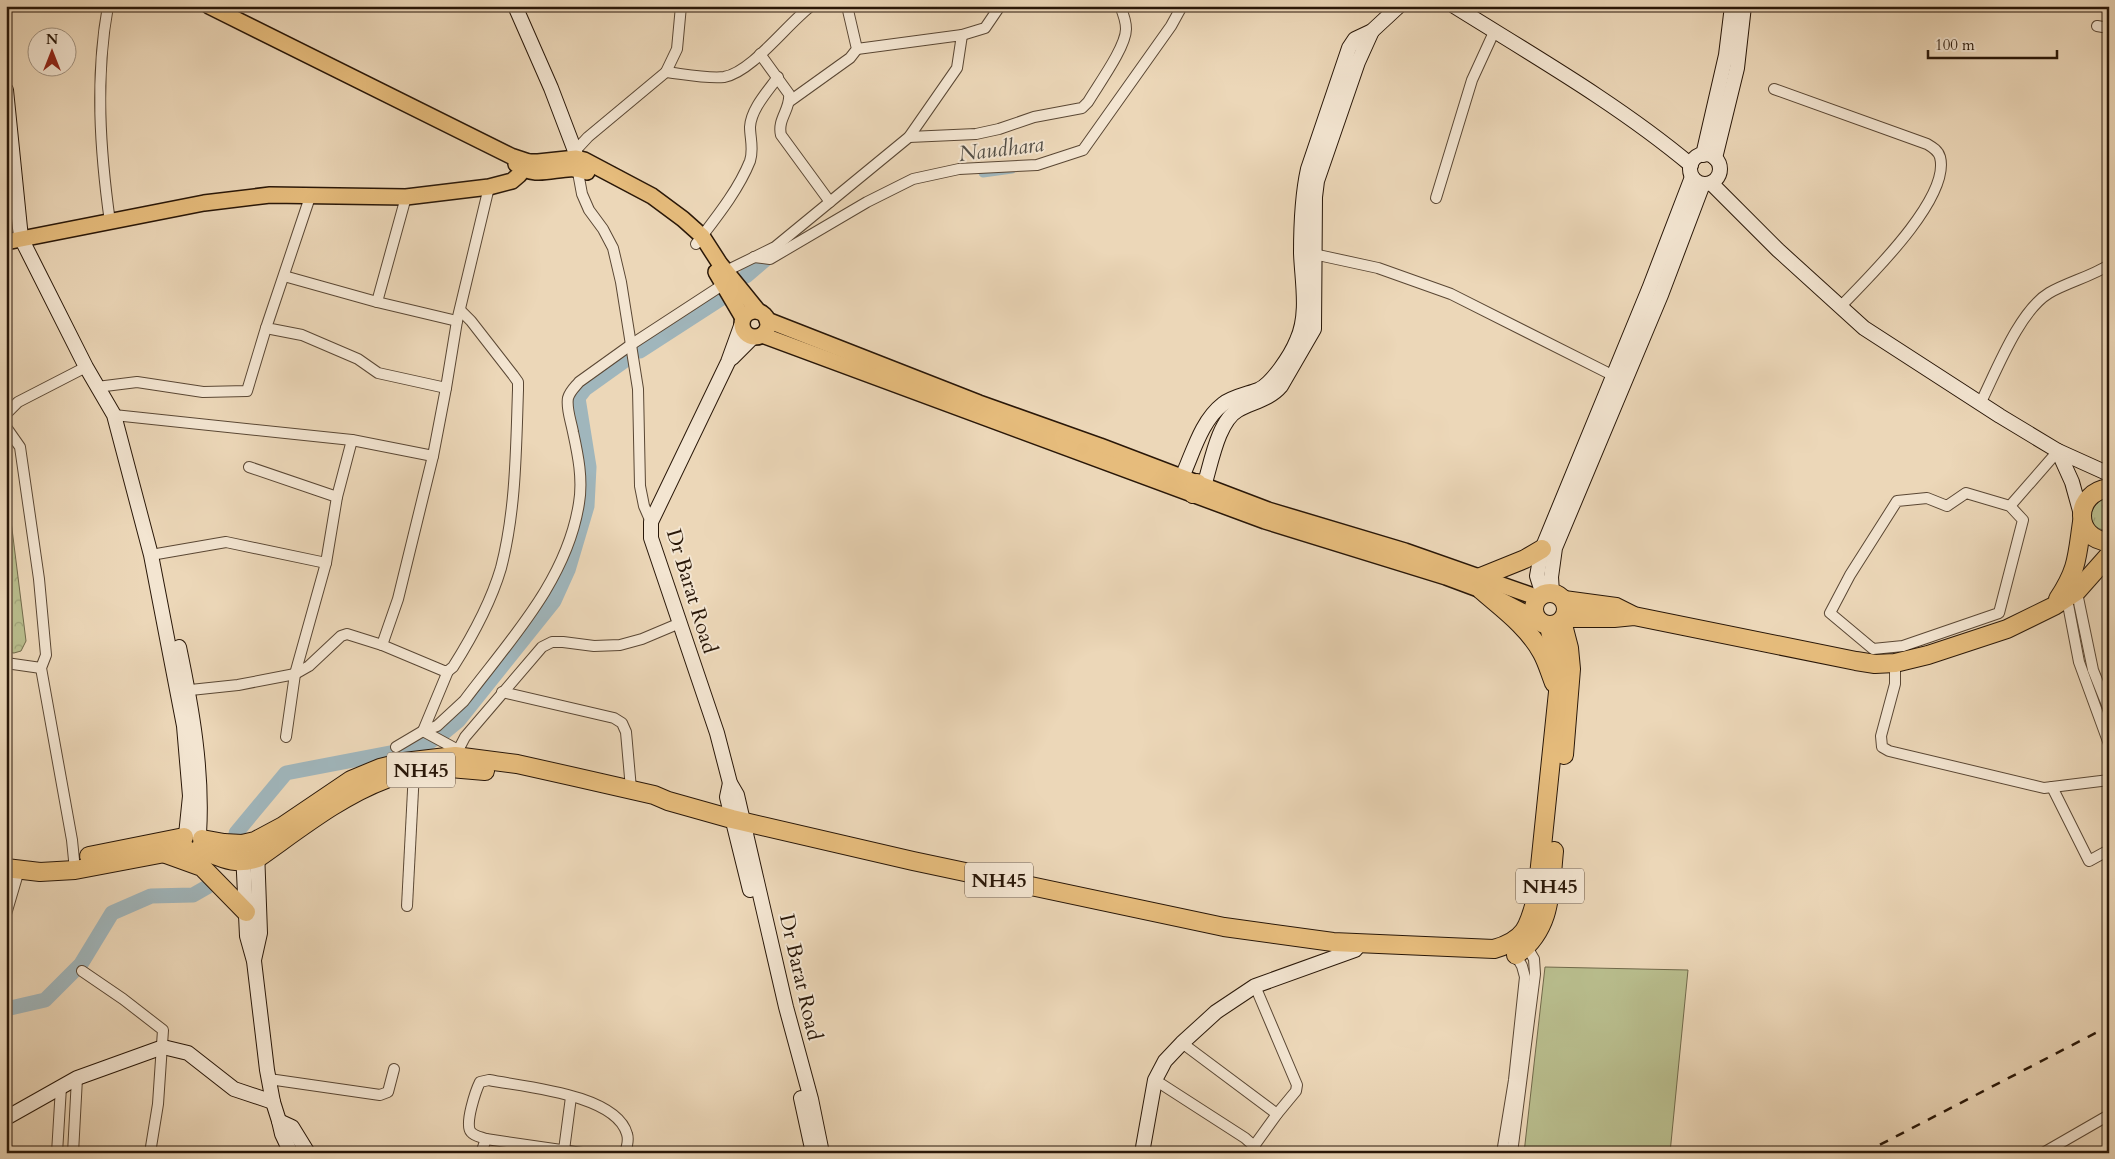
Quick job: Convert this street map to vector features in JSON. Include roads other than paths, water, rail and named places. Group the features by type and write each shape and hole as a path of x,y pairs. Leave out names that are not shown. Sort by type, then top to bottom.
{"highway":[{"path":"2067,592 2077,562 2084,507 2090,496 2102,489 2109,488"},
{"path":"2082,520 2092,536 2109,542"},
{"path":"1542,550 1480,584 1529,635 1542,653 1558,692"},
{"path":"1549,596 1616,607 1634,616 1856,661 1875,664 1895,663 1974,641 2014,626 2067,592 2109,554"},
{"name":"NH45","path":"250,852 283,826 351,780 380,768 404,762 454,758 517,764 654,794 668,801 738,820 956,871 1224,927 1358,946 1470,950 1518,946 1538,933 1544,922 1550,887 1571,669 1569,648 1553,621 1534,610 1549,596 1567,609 1553,621"},
{"path":"1553,621 1634,616"},
{"name":"NH45","path":"1518,946 1532,916 1537,895 1558,692 1553,621"},
{"name":"NH45","path":"250,852 370,785 454,758 496,772 654,802 668,801"},
{"path":"6,857 48,860 75,865 165,854 193,840"},
{"path":"12,869 40,872 193,840 233,862 250,852"},
{"path":"165,854 202,867 246,912"}],"main road":[{"path":"209,6 510,156 534,173 544,173 576,159 608,182 654,209 699,240 725,277 762,316 767,328 758,336"},
{"path":"14,240 204,203 270,195 311,194 406,197 489,187 512,181 526,166"},
{"path":"725,277 746,334 758,336 1268,510 1405,551 1480,584 1553,621"},
{"path":"742,322 749,312 762,316 1194,485"},
{"path":"1480,584 1549,596"}],"street":[{"path":"108,6 103,32 100,98 103,173 110,222"},
{"path":"515,6 551,88 576,159 582,194 589,210 603,229 612,248 632,344 638,389 640,486 650,522"},
{"path":"576,159 588,137 666,72 677,49 682,6"},
{"path":"666,72 722,77 736,74 811,6"},
{"path":"847,6 857,49"},
{"path":"790,101 850,58 857,49 962,35 985,28 1000,6"},
{"path":"909,137 976,134 1034,117 1059,112 1070,112 1082,108 1088,102 1124,40 1126,28 1124,14 1120,6"},
{"path":"754,257 770,259 867,202 913,179 959,169 1037,165 1083,150 1171,26 1182,6"},
{"path":"1194,485 1205,426 1224,403 1267,386 1296,342 1302,328 1301,251 1303,189 1308,169 1348,48 1355,39 1372,31 1399,6"},
{"path":"1454,6 1656,136 1864,328 1980,404 2058,451 2109,474"},
{"path":"1709,156 1732,6"},
{"path":"1709,156 1736,68 1744,6"},
{"path":"2097,26 2109,28"},
{"path":"1194,485 1229,416 1275,393 1314,329 1314,197 1317,181 1358,62 1372,31"},
{"path":"1436,198 1472,80 1494,32"},
{"path":"396,747 424,731 438,726 464,702 555,577 570,541 582,484 569,410 568,398 572,390 579,382 725,277 754,257 776,246 909,137 957,68 962,35"},
{"path":"760,54 790,94 790,101 779,127 781,135 830,202"},
{"path":"699,240 741,178 751,159 750,126 753,114 778,77"},
{"path":"1774,89 1927,144 1936,149 1940,156 1936,187 1923,211 1891,254 1841,306"},
{"path":"6,90 14,240 114,415 151,555 182,691"},
{"path":"1549,596 1555,548 1662,295 1699,177 1695,158 1709,156 1720,165 1720,174 1699,177"},
{"path":"1549,596 1537,576 1542,550 1699,177"},
{"path":"382,645 398,599 433,456 457,320 489,187"},
{"path":"97,387 137,382 203,392 247,392 266,328 311,194"},
{"path":"377,302 406,197"},
{"path":"1301,251 1378,268 1452,294 1614,376"},
{"path":"1980,404 2024,318 2034,304 2049,293 2109,265"},
{"path":"284,276 377,302 457,320"},
{"path":"424,731 448,671 460,656 483,612 500,570 510,524 516,467 518,382 471,321 460,310"},
{"name":"Dr Barat Road","path":"742,322 728,362 650,522 651,538 717,733 730,784 727,797 738,820 811,1099 822,1153"},
{"path":"266,328 302,335 358,360 378,373 446,388"},
{"name":"Dr Barat Road","path":"728,362 758,336"},
{"path":"6,414 18,402 86,368"},
{"path":"114,415 352,440 433,456"},
{"path":"6,427 20,447 22,456 39,579 46,655 41,668 75,865"},
{"path":"286,737 295,674 326,563 337,496 352,440"},
{"path":"2010,506 2058,451"},
{"path":"2058,451 2072,482 2082,520"},
{"path":"248,467 337,496"},
{"path":"1966,493 2010,506 2023,520 1999,613 1903,646 1874,649 1830,613 1850,575 1897,501 1927,498 1947,506 1966,493"},
{"path":"151,555 226,542 326,563"},
{"path":"2067,592 2093,670 2109,710"},
{"path":"2067,592 2079,662 2109,744"},
{"path":"424,731 454,758 465,737 542,647 552,642 594,646 620,645 642,639 680,623"},
{"path":"182,691 238,685 295,674 309,666 341,636 353,635 448,671"},
{"path":"178,647 193,840"},
{"path":"6,663 41,668"},
{"path":"1895,663 1895,684 1881,736 1882,747 1889,751 2044,788 2109,780"},
{"path":"502,692 614,718 622,723 626,732 631,789"},
{"path":"407,906 414,771"},
{"path":"2052,787 2089,861 2109,850"},
{"name":"Dr Barat Road","path":"738,820 813,1153"},
{"path":"250,852 246,912 247,936 254,961 273,1102 282,1134 291,1153"},
{"path":"250,852 260,933 254,961"},
{"path":"6,914 12,869"},
{"path":"1142,1153 1155,1080 1165,1061 1182,1042 1216,1012 1255,986 1358,946"},
{"path":"1502,1153 1514,1080 1524,977 1518,946"},
{"path":"1512,1153 1535,974 1534,959 1518,946"},
{"path":"82,971 124,999 163,1030 156,1120 150,1153"},
{"path":"1155,1080 1256,1149 1277,1114 1296,1091 1298,1085 1255,986"},
{"path":"1182,1042 1277,1114"},
{"path":"6,1118 77,1078 163,1047 188,1052 234,1089 273,1102"},
{"path":"269,1079 380,1095 388,1092 394,1069"},
{"path":"73,1153 77,1078"},
{"path":"582,1153 486,1139 472,1134 469,1130 469,1122 476,1090 480,1082 489,1080 594,1103 610,1111 623,1124 628,1136 625,1153"},
{"path":"57,1153 61,1087"},
{"path":"564,1150 571,1097"},
{"path":"2043,1153 2109,1115"},
{"path":"279,1120 292,1127 308,1153"},
{"path":"481,1153 486,1139"}],"waterway":[{"name":"Naudhara","path":"983,173 1012,169"},
{"path":"746,276 767,258"},
{"path":"640,351 722,298"},
{"path":"236,833 286,773 421,747 441,735 458,721 554,601 568,570 587,506 589,467 578,398 585,389 627,359"},
{"path":"6,1009 45,1000 81,964 112,913 151,896 193,895 207,887"}],"railway":[{"path":"1864,1153 2109,1026"}]}
